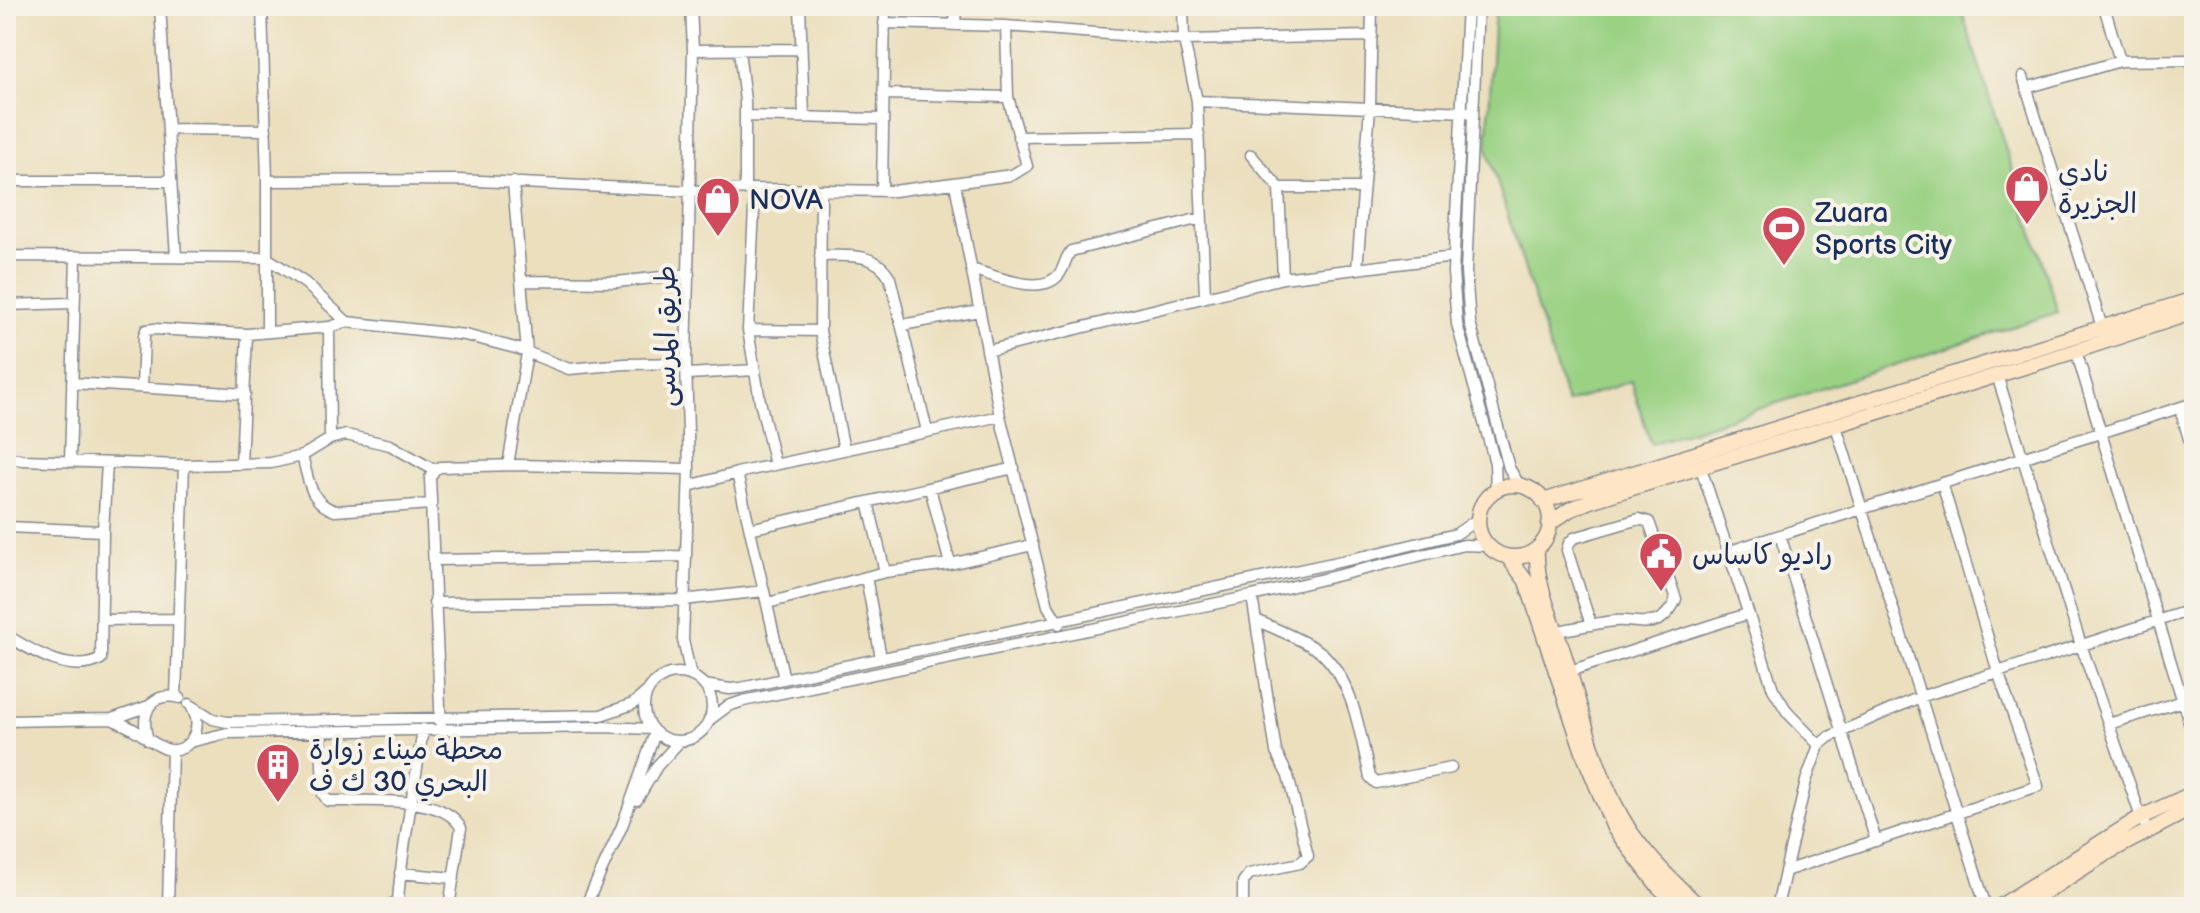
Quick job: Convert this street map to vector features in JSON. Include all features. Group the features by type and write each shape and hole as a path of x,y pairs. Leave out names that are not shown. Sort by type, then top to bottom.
{"street":[{"path":"160,6 176,257"},
{"path":"262,6 267,332"},
{"name":"طريق المرسى","path":"691,6 693,50 687,368 689,486 683,600 683,640 691,676"},
{"name":"طريق المرسى","path":"693,33 698,6"},
{"path":"800,6 804,116"},
{"path":"882,191 885,6"},
{"path":"955,25 956,6"},
{"path":"1183,6 1184,40 1197,101 1205,297"},
{"path":"1357,269 1370,108 1372,6"},
{"path":"1467,6 1454,257 1456,311 1495,463 1496,490"},
{"path":"1478,6 1466,272 1469,311 1509,468 1520,486 1537,494 1543,501 1549,524 1545,538 1537,549 1528,554 1508,557"},
{"path":"2104,6 2120,61"},
{"path":"884,23 1006,26 1184,40 1372,36"},
{"path":"267,181 513,182 691,191 882,191 1012,175 1027,166 1008,97 1006,26"},
{"path":"693,50 800,49"},
{"path":"739,50 750,189 748,330 775,465"},
{"path":"2102,327 2024,82 2120,61 2194,60"},
{"path":"883,94 1008,97"},
{"path":"1197,101 1473,112"},
{"path":"745,116 883,119"},
{"path":"168,129 266,130"},
{"path":"1018,137 1199,134"},
{"path":"1251,155 1279,188 1283,278"},
{"path":"6,181 171,181"},
{"path":"508,465 527,353 513,182"},
{"path":"955,184 1000,416 1048,606 1063,636"},
{"path":"1279,188 1363,188"},
{"path":"821,190 820,331 844,450"},
{"path":"6,216 9,256 6,294"},
{"path":"971,269 1023,285 1050,281 1060,274 1071,251 1201,218"},
{"path":"9,256 267,258 305,283 347,322"},
{"path":"820,256 858,257 880,264 890,278 927,431"},
{"path":"70,462 76,257"},
{"path":"987,351 1283,278 1454,257"},
{"path":"521,281 617,282 689,274"},
{"path":"1549,524 1569,510 1590,501 1701,468 2102,327 2194,299"},
{"path":"6,305 74,303"},
{"path":"902,325 979,311"},
{"path":"1456,311 1469,311"},
{"path":"1543,501 1802,430 1836,426 2194,312"},
{"path":"142,387 146,330 185,329 247,334 329,327 347,322 465,335 569,369 625,364 755,370"},
{"path":"329,327 330,439"},
{"path":"748,330 820,331"},
{"path":"241,464 247,334"},
{"path":"2076,351 2194,738"},
{"path":"1997,375 2081,645 2145,823"},
{"path":"72,383 245,394"},
{"path":"1727,552 2194,403"},
{"path":"2180,408 2194,456"},
{"path":"689,486 1000,416"},
{"path":"1836,426 1986,907"},
{"path":"6,452 11,458 22,460 70,462 184,465 271,463 302,456 330,439 346,435 368,438 398,449 434,470"},
{"path":"302,456 312,492 323,506 335,511 431,504"},
{"path":"6,635 56,660 97,662 102,655 107,463"},
{"path":"176,696 184,465"},
{"path":"440,724 430,478 434,470 440,467 508,465 689,469"},
{"path":"750,529 1014,468"},
{"path":"1701,468 1747,614 1780,702 1819,745"},
{"path":"737,473 784,679"},
{"path":"1785,871 2038,786 1998,672 1942,483"},
{"path":"1488,546 1480,534 1480,508 1496,490 1520,486"},
{"path":"930,488 950,564"},
{"path":"868,502 885,572"},
{"path":"112,719 159,748 172,751 217,734 423,729 440,724 601,715 633,704 655,682 669,675 691,676 704,685 730,689 784,679 1420,543 1456,534 1478,519"},
{"path":"1557,631 1620,621 1644,625 1655,622 1673,607 1676,599 1649,522 1639,519 1574,538 1569,543 1567,550 1591,625"},
{"path":"6,527 103,531"},
{"path":"1780,535 1876,841"},
{"path":"768,603 885,572 950,564 1033,545"},
{"path":"585,907 622,826 657,766 680,741 697,735 709,720 728,706 1252,596 1464,545 1488,546 1508,557 1526,581 1623,842 1659,887 1681,907"},
{"path":"1537,549 1536,568 1570,671 1602,786 1643,850 1700,907"},
{"path":"434,560 686,556"},
{"path":"866,577 881,658"},
{"path":"434,603 683,600 764,591"},
{"path":"1243,907 1243,882 1249,874 1300,863 1308,856 1288,776 1276,752 1252,596"},
{"path":"1777,907 1798,809 1819,745 1841,730 1920,697 2194,609"},
{"path":"1570,671 1747,614"},
{"path":"102,620 177,619"},
{"path":"1256,620 1322,653 1338,672 1348,690 1370,777 1376,783 1451,768"},
{"name":"طريق المرسى","path":"669,675 677,663 683,640"},
{"path":"704,685 712,708 709,720"},
{"path":"648,691 644,704 645,717 662,738 680,741"},
{"path":"6,721 112,719 149,706 161,697 176,696 213,719 227,722 602,727 654,731"},
{"path":"2109,724 2183,701"},
{"path":"189,704 196,716 197,729 190,742"},
{"path":"148,740 142,723 149,706"},
{"path":"415,907 401,905 398,901 402,845 413,802 423,729"},
{"path":"321,731 321,774 323,794 328,801 413,802 450,815 459,823 461,828 449,907"},
{"path":"622,826 654,731"},
{"path":"168,907 172,751"},
{"path":"1999,907 2194,793"},
{"path":"2022,907 2105,854 2145,823 2194,807"},
{"path":"400,873 454,878"},
{"path":"386,907 398,901"}],"green space":[{"name":"Zuara Sports City","path":"1495,6 1960,6 2058,312 1651,444 1631,381 1567,403 1487,149"}],"place":[{"name":"نادي الجزيرة","path":"2027,226"},
{"name":"NOVA","path":"718,238"},
{"name":"Zuara Sports City","path":"1784,267"},
{"name":"راديو كاساس","path":"1661,593"},
{"name":"محطة ميناء زوارة البحري 30 ك ف","path":"278,804"}]}
